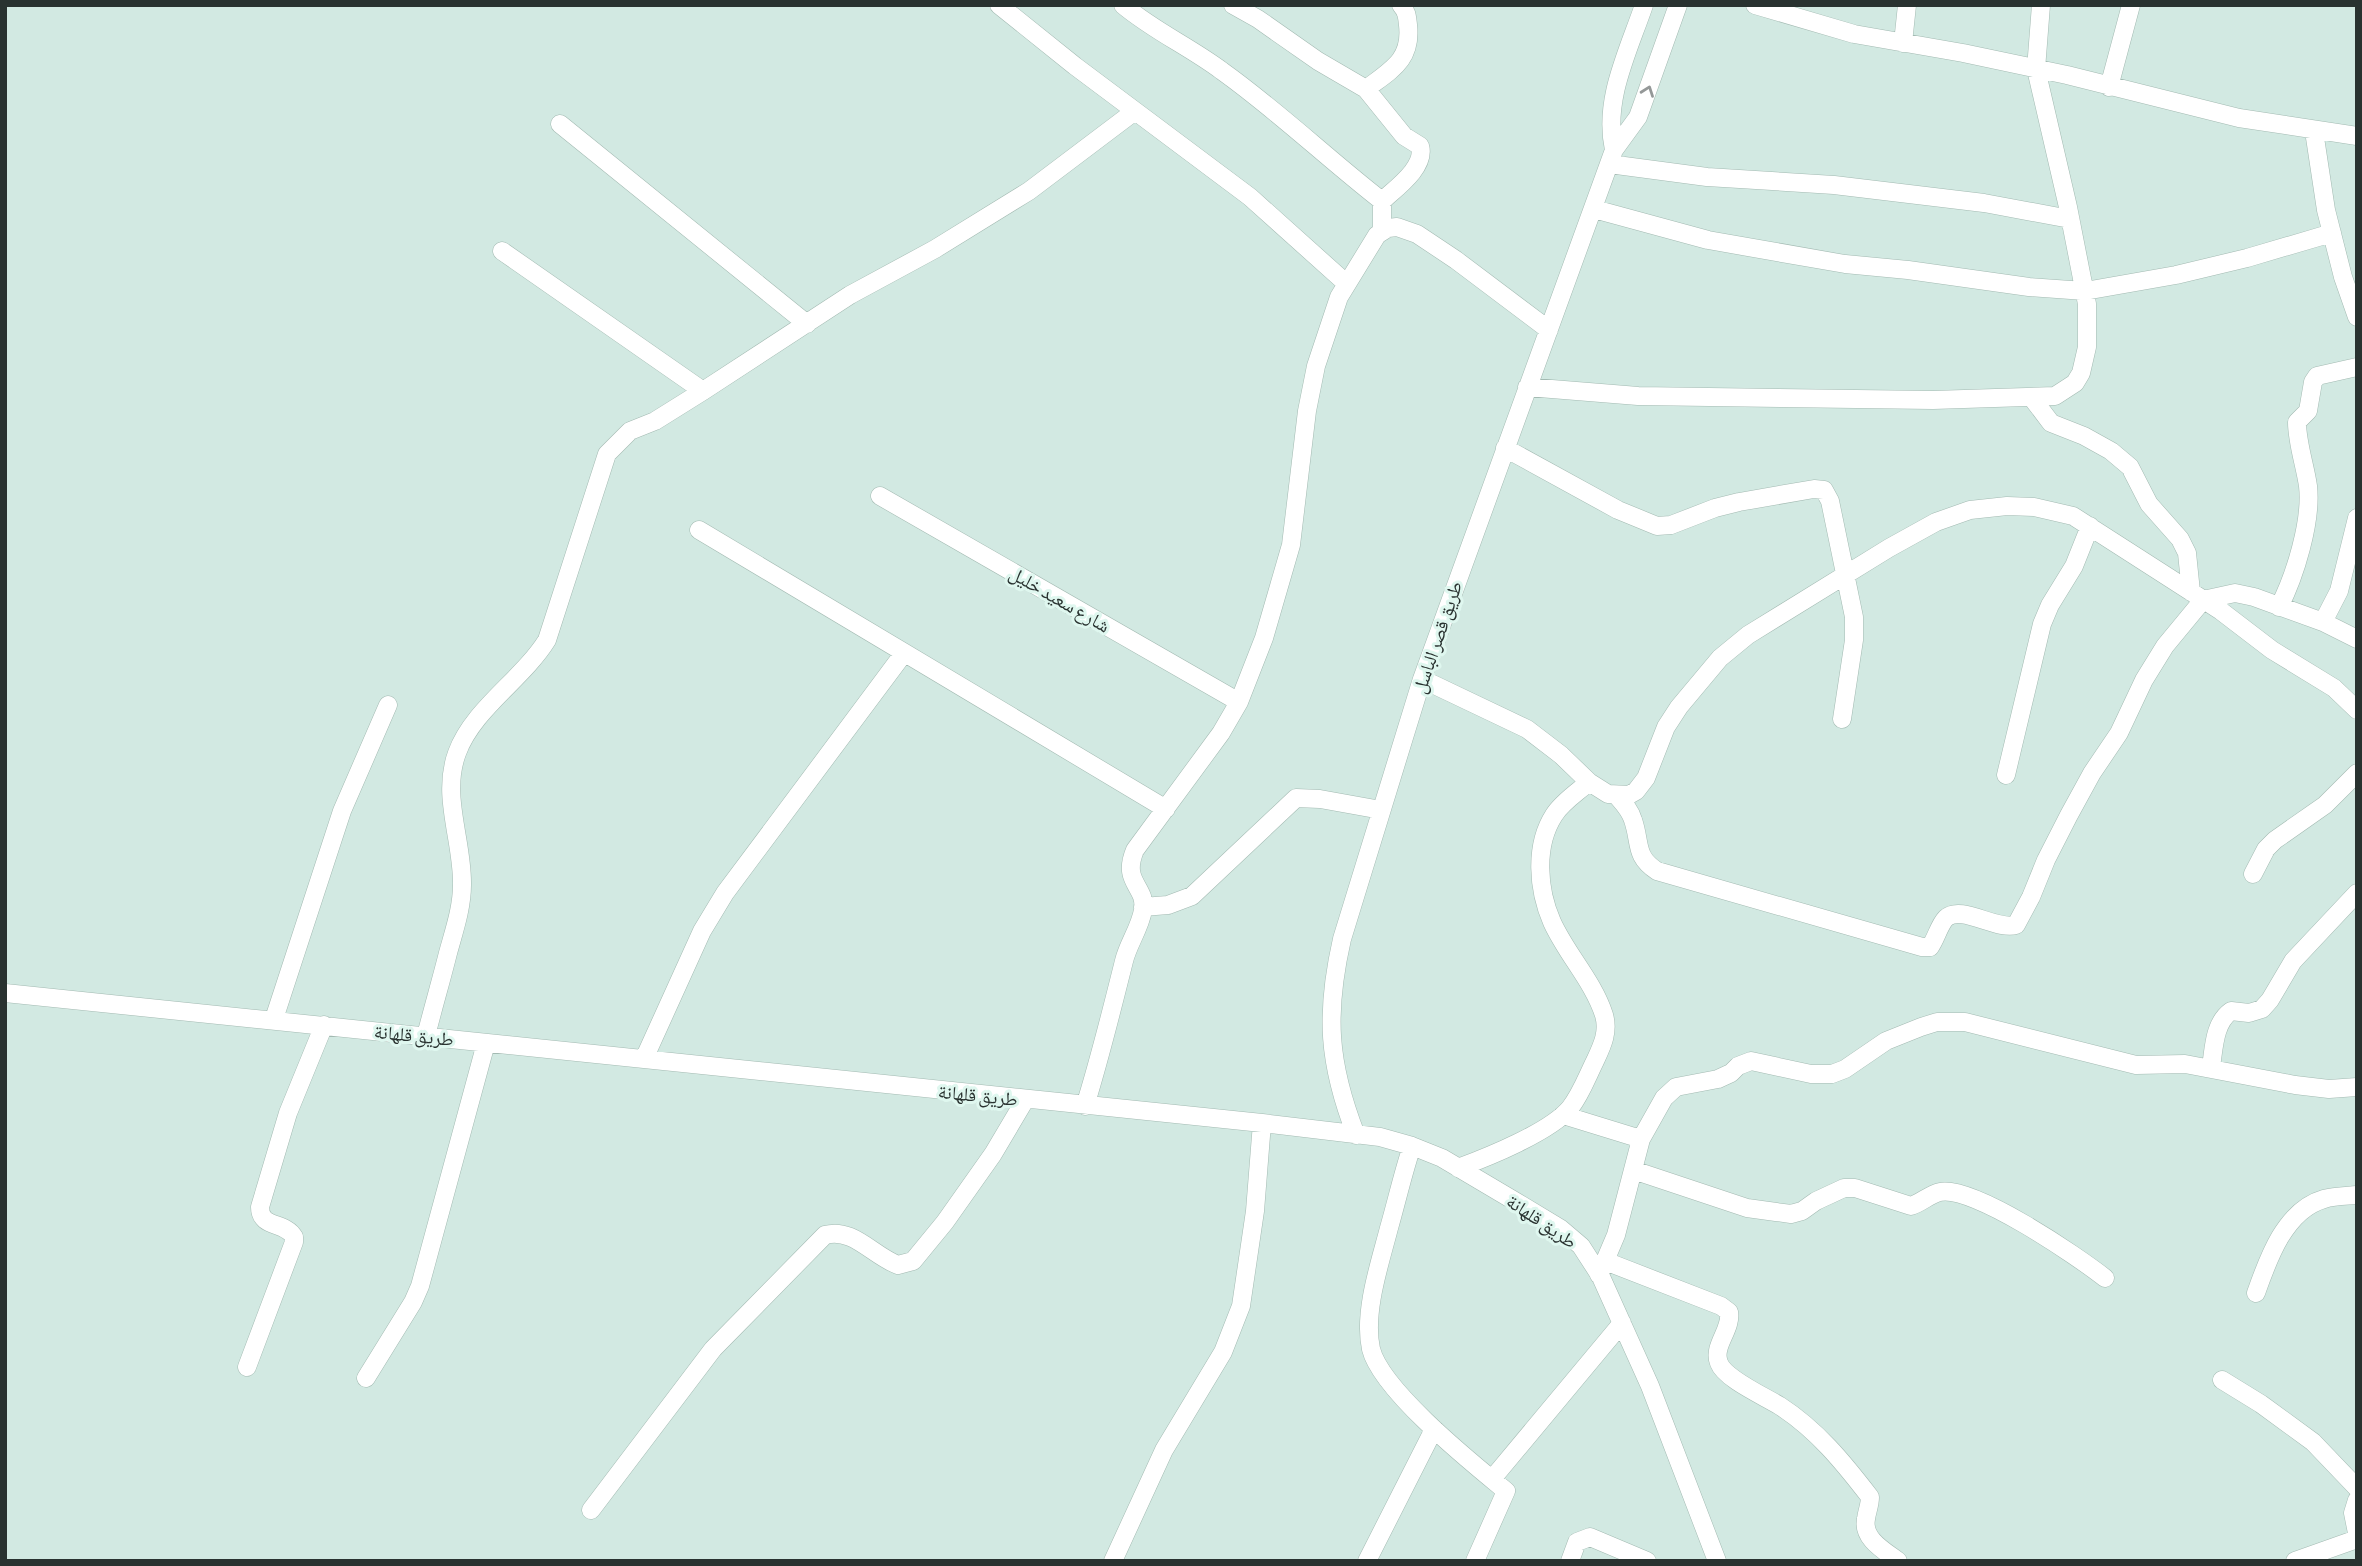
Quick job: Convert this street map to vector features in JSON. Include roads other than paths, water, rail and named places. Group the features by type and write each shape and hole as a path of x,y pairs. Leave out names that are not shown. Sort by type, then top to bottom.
{"street":[{"path":"999,5 1250,197 1347,284"},
{"path":"1123,5 1144,22 1182,43 1223,71 1382,201"},
{"path":"1233,5 1366,89 1404,136 1420,146 1420,160 1382,201 1382,230"},
{"path":"1366,89 1397,66 1409,45 1407,14 1401,5"},
{"name":"طريق قصر الباسل","path":"1612,157 1610,122 1614,94 1644,5"},
{"name":"طريق قصر الباسل","path":"1356,1135 1342,1098 1333,1058 1330,1018 1333,978 1342,939 1422,679 1505,448 1612,157 1638,117 1678,5"},
{"path":"1755,5 1854,34 2036,69 2239,118 2357,136"},
{"path":"1903,43 1907,5"},
{"path":"1527,387 1637,396 1933,400 2055,396 2075,383 2081,373 2087,347 2085,291 2036,69 2042,5"},
{"path":"2109,87 2131,5"},
{"path":"426,1036 457,922 462,887 451,777 457,752 466,734 480,716 539,653 547,640 607,454 630,431 655,421 850,295 935,249 1029,191 1136,111"},
{"path":"560,124 807,324"},
{"path":"2314,131 2326,209 2343,277 2357,317"},
{"path":"1612,157 1707,177 1834,185 1984,203 2070,219"},
{"path":"1594,209 1708,240 1845,264 2029,287 2085,291 2176,275 2332,233"},
{"path":"1085,1106 1106,1037 1124,959 1143,907 1141,896 1130,877 1130,861 1135,850 1222,733 1240,702 1264,638 1291,545 1311,386 1339,297 1377,234 1382,230 1397,227 1417,234 1456,260 1549,330"},
{"path":"502,251 703,391"},
{"path":"2279,607 2297,564 2308,502 2297,422 2308,411 2313,382 2317,376 2357,368"},
{"path":"1618,796 1628,808 1635,824 1642,859 1657,871 1922,947 1930,947 1945,919 1952,915 1976,916 2006,927 2016,925 2092,772 2119,733 2144,680 2197,596 2187,553 2180,539 2149,505 2130,467 2111,451 2084,436 2051,423 2032,397"},
{"path":"1505,448 1618,510 1657,526 1671,525 1740,502 1822,489 1825,491 1830,501 1854,617 1854,640 1842,719"},
{"name":"شارع سعيد خليل","path":"880,496 1240,702"},
{"path":"1422,679 1527,729 1561,755 1589,782 1608,794 1629,795 1636,792 1646,778 1666,727 1679,707 1720,658 1748,635 1936,522 1970,510 2007,506 2034,507 2073,516 2197,596 2272,650 2334,688 2357,710"},
{"path":"2323,622 2339,591 2357,518"},
{"path":"2006,775 2042,624 2050,605 2074,566 2090,526"},
{"path":"699,530 1166,809"},
{"path":"2197,596 2235,593 2323,622 2357,639"},
{"path":"644,1059 702,931 725,892 904,653"},
{"path":"274,1019 342,811 388,705"},
{"path":"2253,874 2266,849 2275,840 2325,806 2357,773"},
{"path":"1458,1167 1490,1157 1563,1115 1580,1092 1601,1048 1605,1016 1587,978 1552,922 1541,885 1540,857 1545,832 1555,813 1589,782"},
{"path":"1143,907 1168,905 1192,897 1297,798 1320,799 1381,810"},
{"path":"2211,1067 2216,1034 2226,1015 2231,1011 2249,1013 2262,1009 2293,961 2357,893"},
{"name":"طريق قلهانة","path":"5,993 1262,1123 1380,1137 1412,1146 1458,1167 1560,1229 1602,1268 1717,1561"},
{"path":"1898,1561 1875,1544 1867,1533 1865,1521 1870,1497 1821,1437 1721,1368 1717,1357 1728,1327 1729,1312 1721,1306 1602,1268 1616,1235 1641,1139 1664,1098 1676,1087 1718,1079 1751,1061 1811,1074 1832,1074 1845,1069 1886,1041 1937,1022 1965,1022 2136,1065 2185,1064 2295,1085 2329,1089 2357,1087"},
{"path":"247,1367 294,1242 289,1229 264,1221 260,1207 288,1113 324,1025"},
{"path":"366,1378 420,1286 486,1042"},
{"path":"591,1510 713,1349 825,1235 834,1232 848,1235 898,1265 913,1261 945,1222 993,1154 1025,1100"},
{"path":"1563,1115 1641,1139"},
{"path":"1113,1561 1164,1450 1223,1352 1241,1306 1255,1211 1262,1123"},
{"path":"1412,1146 1378,1272 1370,1328 1371,1348 1381,1371 1434,1429 1451,1447 1506,1491 1475,1561"},
{"path":"1633,1170 1747,1208 1791,1214 1802,1211 1816,1200 1844,1188 1855,1188 1911,1206 1937,1192 1959,1193 1992,1207 2080,1258 2105,1278"},
{"path":"2256,1293 2267,1263 2289,1225 2301,1211 2324,1199 2357,1195"},
{"path":"1492,1479 1622,1322"},
{"path":"2222,1380 2261,1404 2313,1443 2357,1488"},
{"path":"1367,1561 1434,1429"},
{"path":"2357,1500 2353,1513 2357,1533"},
{"path":"1570,1561 1577,1542 1590,1537 1647,1561"},
{"path":"2295,1561 2357,1539"}]}
